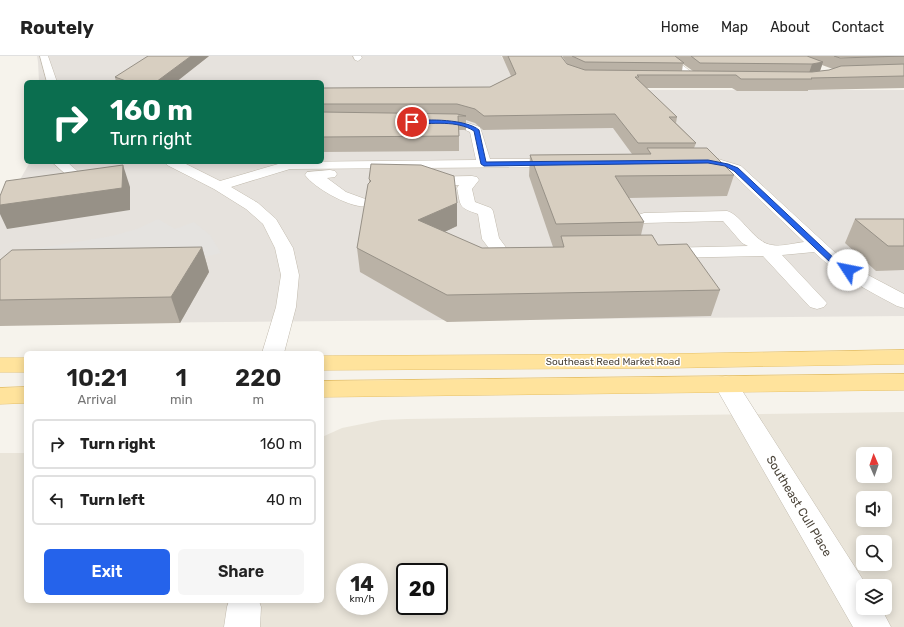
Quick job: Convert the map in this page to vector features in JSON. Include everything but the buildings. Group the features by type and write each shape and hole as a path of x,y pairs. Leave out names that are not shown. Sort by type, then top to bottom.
{"main road":[{"name":"Southeast Reed Market Road","path":"324,363 659,361 904,357"},
{"path":"0,365 24,365"},
{"path":"324,389 904,382"},
{"path":"0,396 24,395"}],"street":[{"path":"44,56 51,80"},
{"path":"666,56 699,79 679,78"},
{"path":"426,122 457,123 469,126 476,130 476,164 472,180 464,188 468,205 485,211 491,239 503,255 534,255"},
{"path":"684,162 718,163 736,169 834,262 904,302"},
{"path":"220,186 286,164 572,163"},
{"path":"61,164 84,183"},
{"path":"176,164 220,186 252,206 270,222 284,248 290,275 286,307 274,351"},
{"path":"412,181 472,180"},
{"path":"644,218 727,216 748,239 768,251 817,303"},
{"path":"651,253 768,251 817,246"},
{"name":"Southeast Cull Place","path":"726,384 873,627"}],"shaded area":[{"path":"37,56 501,56 522,90 904,90 904,316 0,324 0,215 29,164 324,164 324,80 39,80"},
{"path":"158,219 175,229 194,222 210,235 221,253 197,259 11,253 112,236 137,229"},
{"path":"904,412 904,627 0,627 0,453 24,453 24,603 324,603 324,436 342,428 382,420 407,419"}],"route":[{"path":"412,122 457,123 469,126 476,130 484,164 708,162 726,165 736,169 834,262 848,270"}]}
